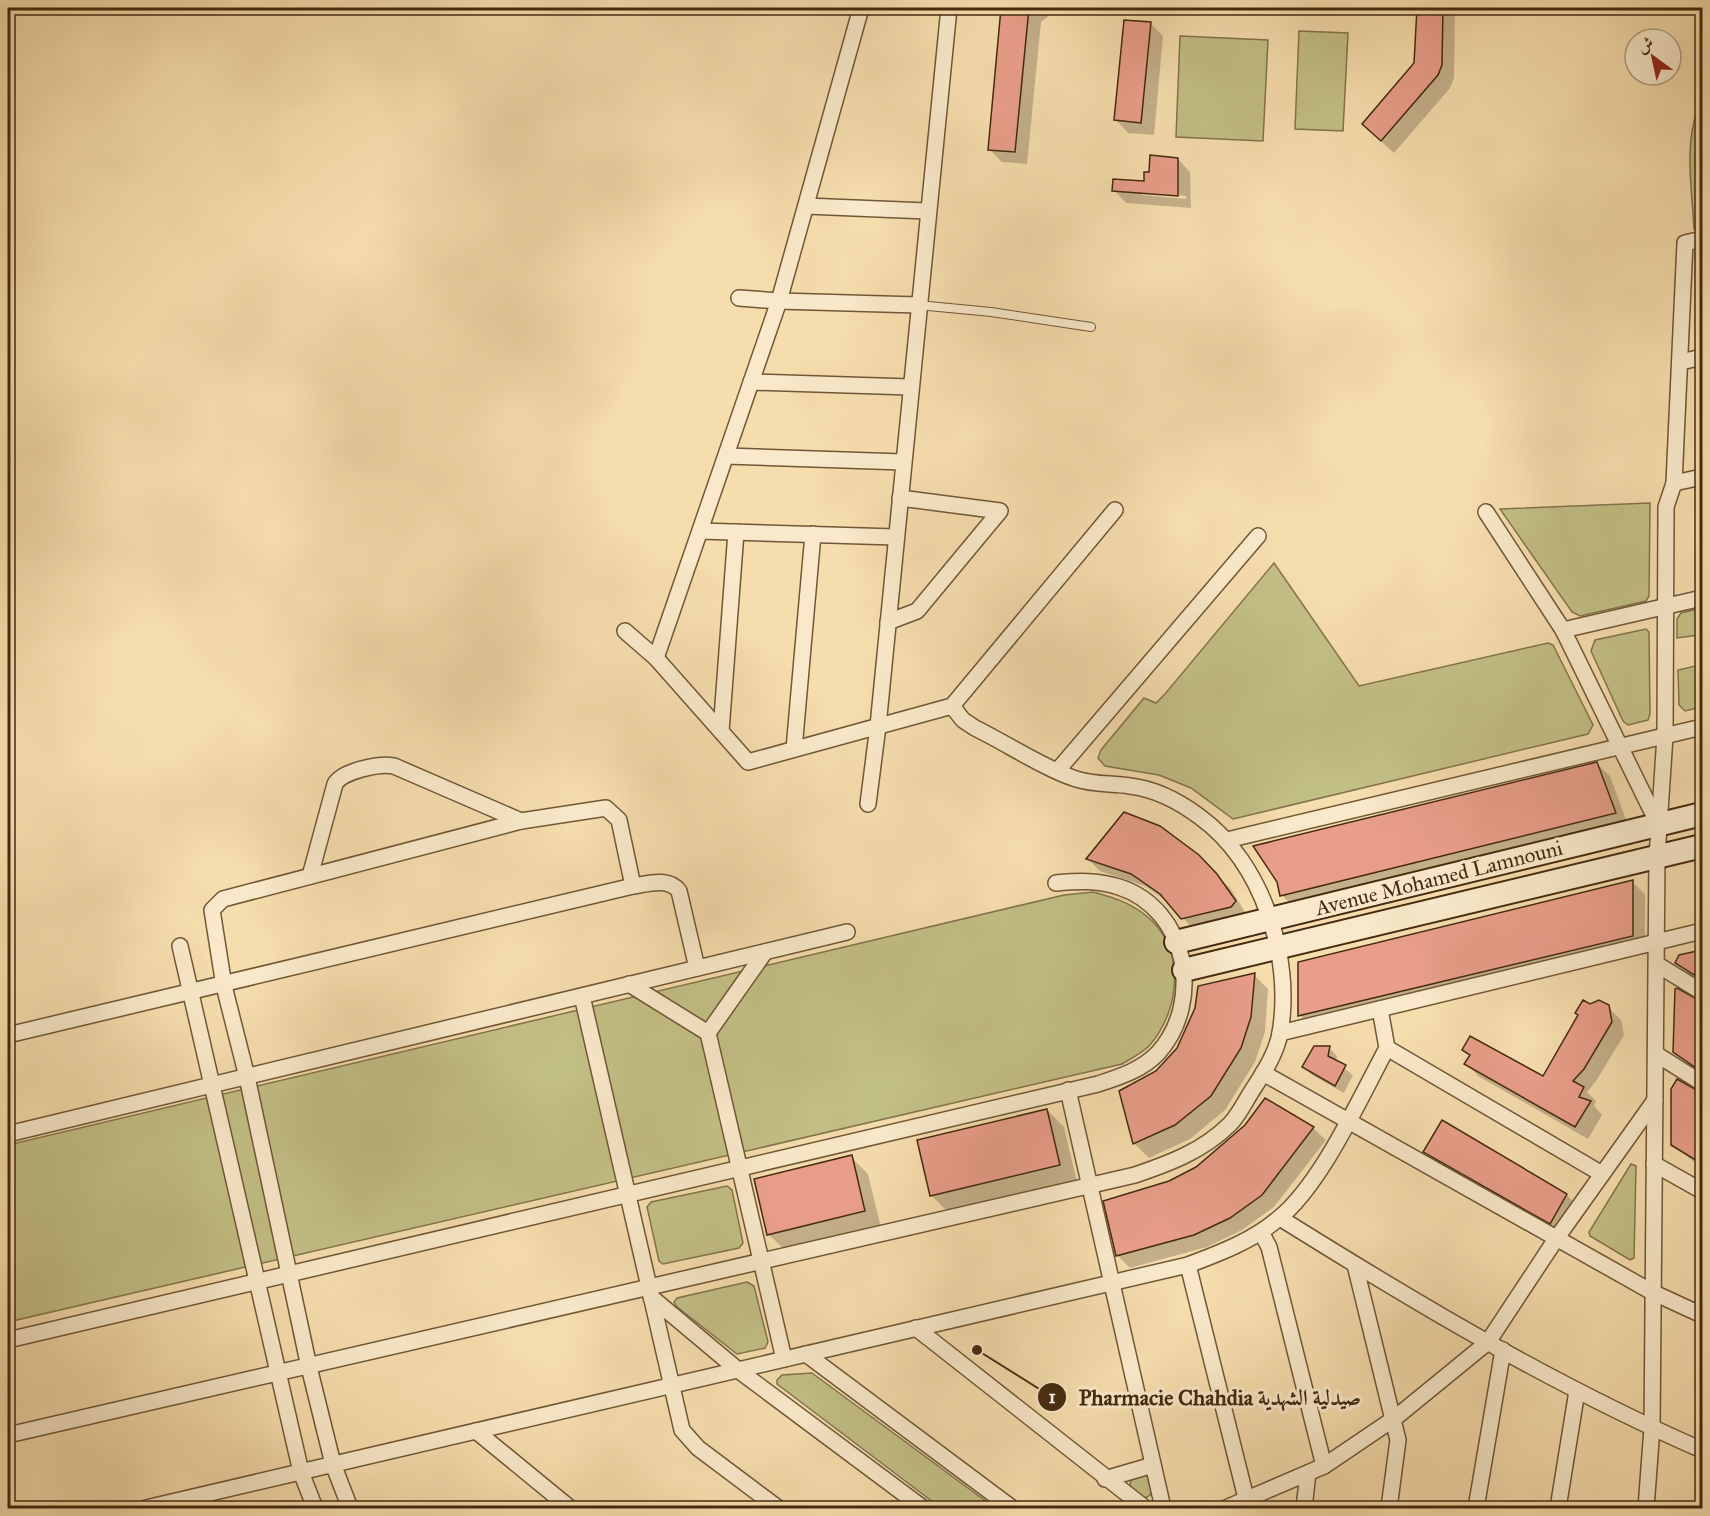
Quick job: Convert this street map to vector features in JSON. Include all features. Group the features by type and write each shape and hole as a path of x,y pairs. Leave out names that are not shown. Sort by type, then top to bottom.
{"street":[{"path":"656,658 779,301 861,8"},
{"path":"868,804 878,726 927,211 949,8"},
{"path":"806,206 927,211"},
{"path":"1646,1509 1652,1428 1658,965 1657,857 1665,736 1663,607 1666,507 1674,483 1685,243 1702,239"},
{"path":"739,298 918,305"},
{"path":"1681,362 1702,357"},
{"path":"751,382 910,387"},
{"path":"726,456 903,462"},
{"path":"1674,483 1702,477"},
{"path":"888,622 917,611 1000,511 900,498"},
{"path":"625,631 656,658 748,762 952,705 1115,510"},
{"path":"1486,512 1563,630 1658,825"},
{"path":"700,531 896,537"},
{"path":"721,731 736,532"},
{"path":"794,749 813,534"},
{"path":"1058,770 1258,536"},
{"path":"1563,630 1702,598"},
{"path":"8,1435 650,1291 761,1261 1135,1175 1177,1160 1209,1143 1232,1123 1263,1073 1280,1033 1283,978 1278,947 1256,885 1227,840 1202,818 1175,800 1132,786 1093,784 1058,770 975,728 963,720 952,705"},
{"path":"1227,840 1702,727"},
{"path":"310,876 336,784 340,777 346,775 391,765 520,821"},
{"path":"350,1509 333,1464 288,1275 247,1077 224,986 211,915 214,906 223,899 520,821 606,808 619,820 633,886"},
{"name":"Avenue Mohamed Lamnouni","path":"1176,942 1702,814"},
{"name":"Avenue Mohamed Lamnouni","path":"1184,970 1702,846"},
{"path":"8,1340 628,1195 1068,1090 1130,1073 1157,1053 1176,1025 1185,992 1184,970 1176,942 1170,928 1149,903 1121,887 1089,880 1056,884"},
{"path":"8,1035 224,986 633,886 664,882 675,886 679,891 697,968"},
{"path":"1280,1033 1702,931"},
{"path":"8,1134 847,932"},
{"path":"180,946 213,1085 255,1282 301,1472 315,1509"},
{"path":"708,1033 765,952"},
{"path":"1658,965 1702,992"},
{"path":"629,984 708,1033 784,1359"},
{"path":"582,996 682,1430 689,1440 778,1509"},
{"path":"146,1509 1188,1265 1231,1248 1261,1232 1280,1218 1305,1192 1387,1048 1380,1009"},
{"path":"1387,1048 1602,1174"},
{"path":"1656,1054 1702,1083"},
{"path":"1263,1073 1652,1292 1702,1315"},
{"path":"1068,1090 1163,1509"},
{"path":"1226,1509 1246,1498 1324,1466 1395,1418 1488,1341 1655,1100"},
{"path":"1654,1164 1702,1191"},
{"path":"1280,1218 1355,1265 1503,1350 1652,1428 1702,1450"},
{"path":"1261,1232 1269,1247 1324,1466"},
{"path":"1188,1265 1246,1498"},
{"path":"1355,1265 1395,1418 1398,1440 1389,1509"},
{"path":"650,1291 738,1370 923,1509"},
{"path":"916,1328 1145,1509"},
{"path":"1476,1509 1503,1350"},
{"path":"806,1354 1012,1509"},
{"path":"1558,1509 1577,1390"},
{"path":"476,1431 570,1509"},
{"path":"1105,1479 1154,1465"},
{"path":"1304,1509 1308,1473"},
{"path":"344,1492 364,1509"}],"lane":[{"path":"918,305 991,312 1091,327"}],"shaded area":[{"path":"1299,31 1348,33 1343,131 1295,129"},
{"path":"1180,36 1268,40 1263,141 1176,137"},
{"path":"1698,108 1702,110 1701,233 1694,229 1690,168 1691,137"},
{"path":"1650,503 1649,596 1646,601 1580,616 1572,612 1500,509"},
{"path":"1274,563 1359,686 1548,643 1553,645 1593,725 1588,734 1233,819 1191,788 1159,775 1105,766 1098,758 1101,750 1144,698 1156,703 1165,694"},
{"path":"1702,608 1702,707 1685,711 1679,705 1678,670 1700,665 1696,647 1699,635 1677,638 1677,619 1681,613"},
{"path":"1646,629 1649,632 1650,714 1648,720 1628,725 1623,721 1591,651 1595,640"},
{"path":"1093,892 1120,900 1144,914 1158,927 1173,960 1175,978 1168,1015 1149,1046 1122,1064 8,1322 8,1145 1064,895"},
{"path":"1631,1164 1636,1166 1634,1258 1630,1260 1590,1236 1589,1232"},
{"path":"727,1186 732,1190 743,1243 739,1248 663,1264 659,1261 647,1207 651,1202"},
{"path":"747,1282 754,1286 768,1342 765,1348 737,1354 676,1306 674,1302 677,1298"},
{"path":"812,1373 995,1508 941,1508 777,1384 777,1380 782,1375"},
{"path":"1142,1474 1147,1475 1153,1481 1153,1491 1147,1497 1142,1498 1137,1497 1131,1491 1130,1486 1131,1481 1137,1475"}],"building":[{"path":"1001,8 1029,8 1015,152 988,150"},
{"path":"1417,8 1443,8 1442,65 1438,75 1381,141 1362,124 1414,63"},
{"path":"1124,20 1151,22 1141,123 1114,120"},
{"path":"1150,155 1178,158 1178,196 1112,191 1113,179 1144,181 1144,172 1149,172"},
{"path":"1597,762 1616,813 1280,896 1277,882 1253,846"},
{"path":"1124,812 1160,826 1199,855 1217,874 1236,901 1231,907 1181,919 1160,894 1131,874 1086,859"},
{"path":"1633,880 1633,936 1298,1016 1298,962"},
{"path":"1702,950 1702,980 1675,963 1679,955"},
{"path":"1255,973 1251,1017 1241,1048 1211,1096 1175,1125 1133,1144 1119,1091 1156,1071 1177,1048 1195,1008 1198,986"},
{"path":"1675,989 1702,1002 1702,1072 1673,1052"},
{"path":"1583,1000 1590,1004 1599,1000 1609,1005 1612,1022 1584,1069 1573,1081 1584,1087 1579,1097 1591,1101 1575,1127 1464,1064 1470,1055 1462,1050 1470,1036 1543,1076 1578,1015 1575,1013"},
{"path":"1314,1046 1330,1046 1328,1056 1346,1065 1335,1086 1302,1067"},
{"path":"1677,1079 1702,1093 1702,1164 1671,1145 1671,1089"},
{"path":"1265,1098 1314,1127 1262,1195 1230,1218 1194,1235 1116,1256 1103,1201 1169,1181 1196,1167 1245,1125"},
{"path":"1047,1109 1060,1165 930,1196 917,1140"},
{"path":"1442,1120 1567,1194 1550,1224 1423,1152"},
{"path":"852,1155 865,1211 767,1235 754,1179"}],"place":[{"name":"Pharmacie Chahdia صيدلية الشهدية","path":"977,1350"}]}
